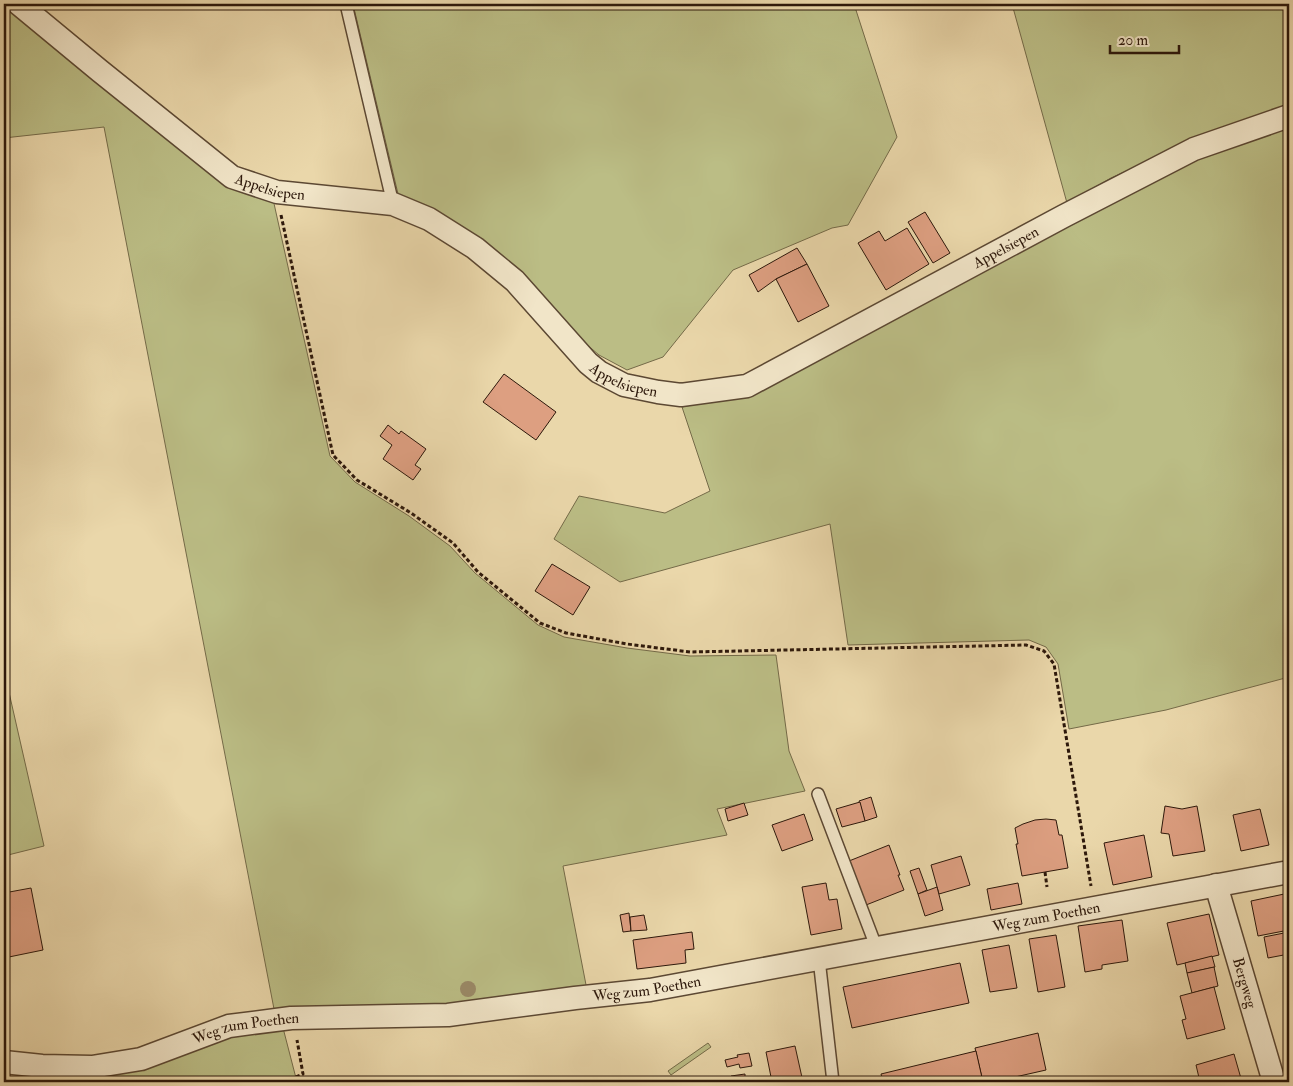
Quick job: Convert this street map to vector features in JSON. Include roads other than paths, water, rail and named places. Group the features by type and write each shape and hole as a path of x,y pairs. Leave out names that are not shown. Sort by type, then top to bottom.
{"street":[{"name":"Appelsiepen","path":"19,4 232,177 277,192 392,204 430,219 475,248 515,281 588,363 599,372 612,380 636,388 681,395 747,386 1064,216 1194,149 1289,116"},
{"name":"Weg zum Poethen","path":"4,1062 42,1066 93,1075 229,1026 291,1018 448,1015 650,990 1289,872"},
{"name":"Bergweg","path":"1216,885 1274,1082"}],"lane":[{"path":"346,4 392,204"},
{"path":"818,794 877,949"},
{"path":"819,959 833,1082"}]}
